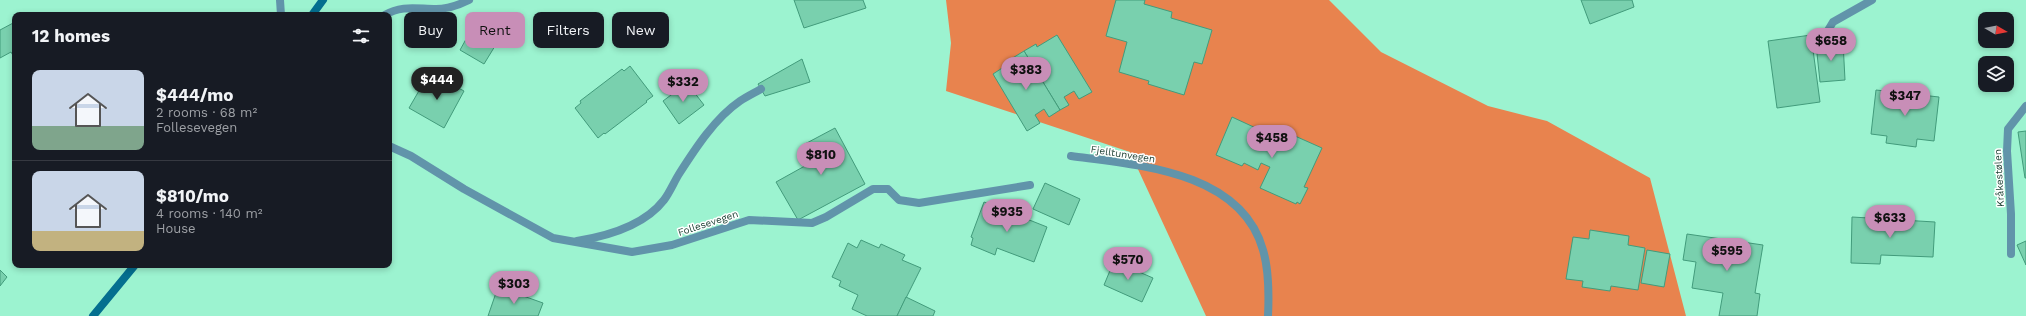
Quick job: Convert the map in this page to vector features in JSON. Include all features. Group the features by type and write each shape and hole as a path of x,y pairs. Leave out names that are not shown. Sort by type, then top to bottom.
{"main road":[{"path":"314,12 323,0"},
{"path":"93,316 133,268"}],"lane":[{"path":"280,0 281,12"},
{"path":"392,12 406,7 437,9 456,6 469,0"},
{"path":"1827,32 1833,22 1872,0"},
{"name":"Follesevegen","path":"571,242 600,238 628,228 647,215 663,201 680,173 712,128 739,102 761,89"},
{"name":"Kråkestølen","path":"2011,254 2011,214 2007,151 2008,129 2026,106"},
{"name":"Follesevegen","path":"392,147 411,156 464,189 553,238 632,252 672,245 749,220 812,223 873,189 888,189 899,200 919,203 1030,185"},
{"name":"Fjelltunvegen","path":"1071,156 1153,167 1192,180 1225,195 1244,213 1256,231 1264,250 1267,276 1268,316"}],"shaded area":[{"path":"946,0 1329,0 1381,52 1488,106 1547,121 1650,178 1686,316 1206,316 1130,152 946,91 951,43"}],"building":[{"path":"794,0 863,0 866,8 804,28"},
{"path":"1116,0 1145,0 1144,4 1172,12 1171,18 1212,30 1202,64 1194,62 1184,95 1148,84 1149,81 1119,72 1127,42 1106,36"},
{"path":"1581,0 1632,0 1634,7 1590,24"},
{"path":"12,24 12,54 11,52 0,58 0,30"},
{"path":"1057,35 1092,92 1079,99 1074,91 1064,97 1069,105 1060,110 1024,51 1036,44 1037,47"},
{"path":"1811,35 1820,102 1777,108 1768,41"},
{"path":"465,41 465,48 494,48 484,64 460,50"},
{"path":"1843,42 1845,80 1820,82 1816,44"},
{"path":"1024,51 1060,110 1049,117 1044,109 1035,115 1040,123 1027,131 993,74 1013,61 1011,59"},
{"path":"802,59 810,82 765,96 758,84"},
{"path":"630,66 653,96 598,138 575,108 581,103 580,101 622,69 624,71"},
{"path":"434,75 464,91 444,128 409,108 420,89 425,92"},
{"path":"687,83 704,105 679,124 663,101"},
{"path":"1876,90 1939,97 1934,141 1917,139 1916,147 1886,143 1887,136 1871,134"},
{"path":"1232,117 1258,129 1256,131 1281,143 1286,132 1322,148 1304,187 1308,188 1300,204 1297,202 1296,204 1260,188 1270,167 1261,163 1258,170 1244,163 1242,166 1216,155"},
{"path":"835,128 865,184 798,220 776,182 812,162 803,145"},
{"path":"2026,131 2026,178 2025,178 2018,132"},
{"path":"1045,183 1080,199 1069,225 1033,209"},
{"path":"984,202 1047,227 1034,262 997,248 995,255 971,245 973,238 971,237"},
{"path":"1852,217 1935,222 1933,257 1881,255 1880,264 1851,263"},
{"path":"1590,230 1629,236 1628,245 1645,248 1638,290 1611,286 1610,291 1582,287 1583,281 1566,279 1573,237 1589,239"},
{"path":"1687,234 1763,245 1755,293 1760,294 1757,316 1719,316 1723,293 1692,288 1696,262 1683,260"},
{"path":"861,240 879,248 881,244 905,255 902,260 921,268 897,316 867,316 852,309 858,295 839,286 841,281 832,277 848,243 857,248"},
{"path":"2026,241 2026,265 2017,245"},
{"path":"1647,250 1670,254 1664,287 1641,283"},
{"path":"1114,261 1153,278 1142,302 1104,285"},
{"path":"0,270 7,277 0,286"},
{"path":"498,287 543,303 538,316 488,316"},
{"path":"906,297 935,311 933,316 897,316"}]}
